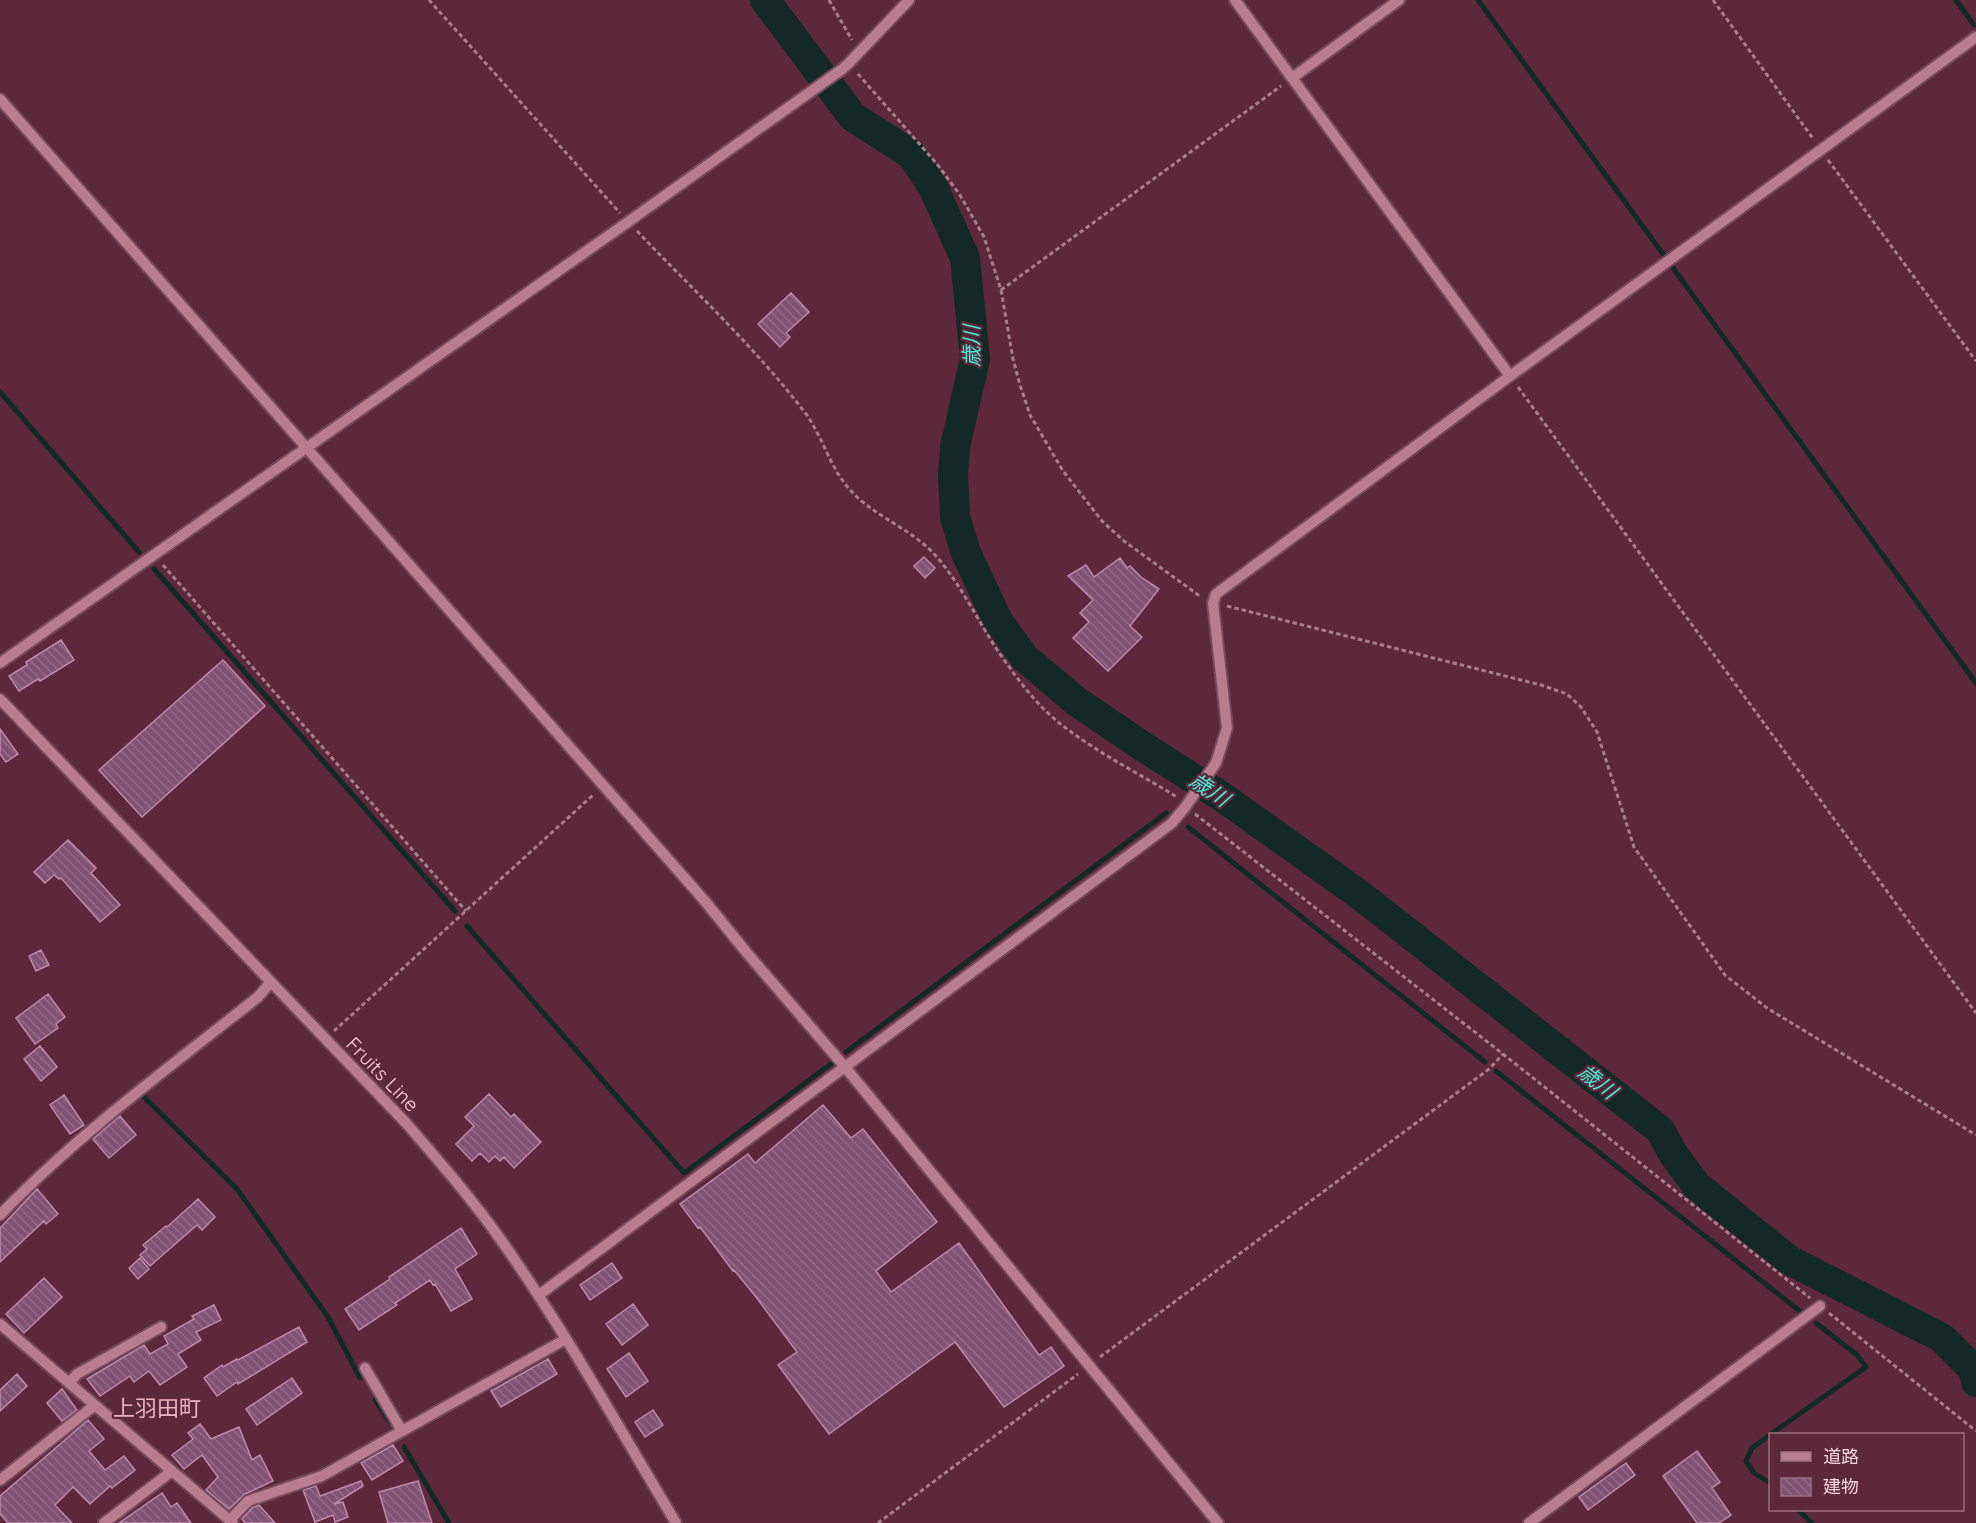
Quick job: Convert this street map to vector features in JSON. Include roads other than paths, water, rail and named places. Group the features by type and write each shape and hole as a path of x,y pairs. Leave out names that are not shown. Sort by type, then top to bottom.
{"street":[{"path":"0,663 814,89 844,67 909,0"},
{"path":"1235,0 1510,376"},
{"path":"1292,78 1399,0"},
{"path":"539,1295 1172,823 1216,763 1227,728 1213,603 1216,594 1510,376 1976,37"},
{"path":"0,99 704,900 845,1066 1218,1523"},
{"name":"Fruits Line","path":"0,699 406,1123 436,1158 499,1238 539,1295 676,1523"},
{"path":"0,1215 22,1192 118,1109 258,997 270,983"},
{"path":"1529,1523 1820,1306"},
{"path":"0,1324 231,1522 249,1501 322,1476 566,1340"},
{"path":"69,1383 77,1374 161,1327"},
{"path":"365,1368 402,1431"},
{"path":"0,1480 95,1405"},
{"path":"104,1523 172,1471"}],"waterway":[{"name":"歳川","path":"765,0 853,117 911,154 933,187 965,258 975,359 955,447 953,475 955,517 966,553 998,621 1025,658 1076,701 1221,796 1360,895 1660,1130 1674,1155 1697,1186 1789,1260 1942,1338 1973,1369 1976,1382"},
{"path":"1478,0 1663,254"},
{"path":"1956,0 1974,25"},
{"path":"1673,268 1976,683"},
{"path":"0,392 139,552"},
{"path":"154,569 455,911"},
{"path":"846,1052 1166,813"},
{"path":"1188,827 1485,1062"},
{"path":"467,926 684,1173 832,1063"},
{"path":"1496,1071 1801,1312"},
{"path":"143,1096 237,1189 328,1317 360,1378"},
{"path":"1772,1433 1866,1367 1857,1355 1816,1323"},
{"path":"375,1400 390,1422"},
{"path":"1769,1436 1752,1448 1746,1461 1754,1473 1769,1482"},
{"path":"404,1447 449,1523"},
{"path":"1799,1511 1812,1523"}],"district":[{"name":"上羽田町","path":"157,1408"}]}
